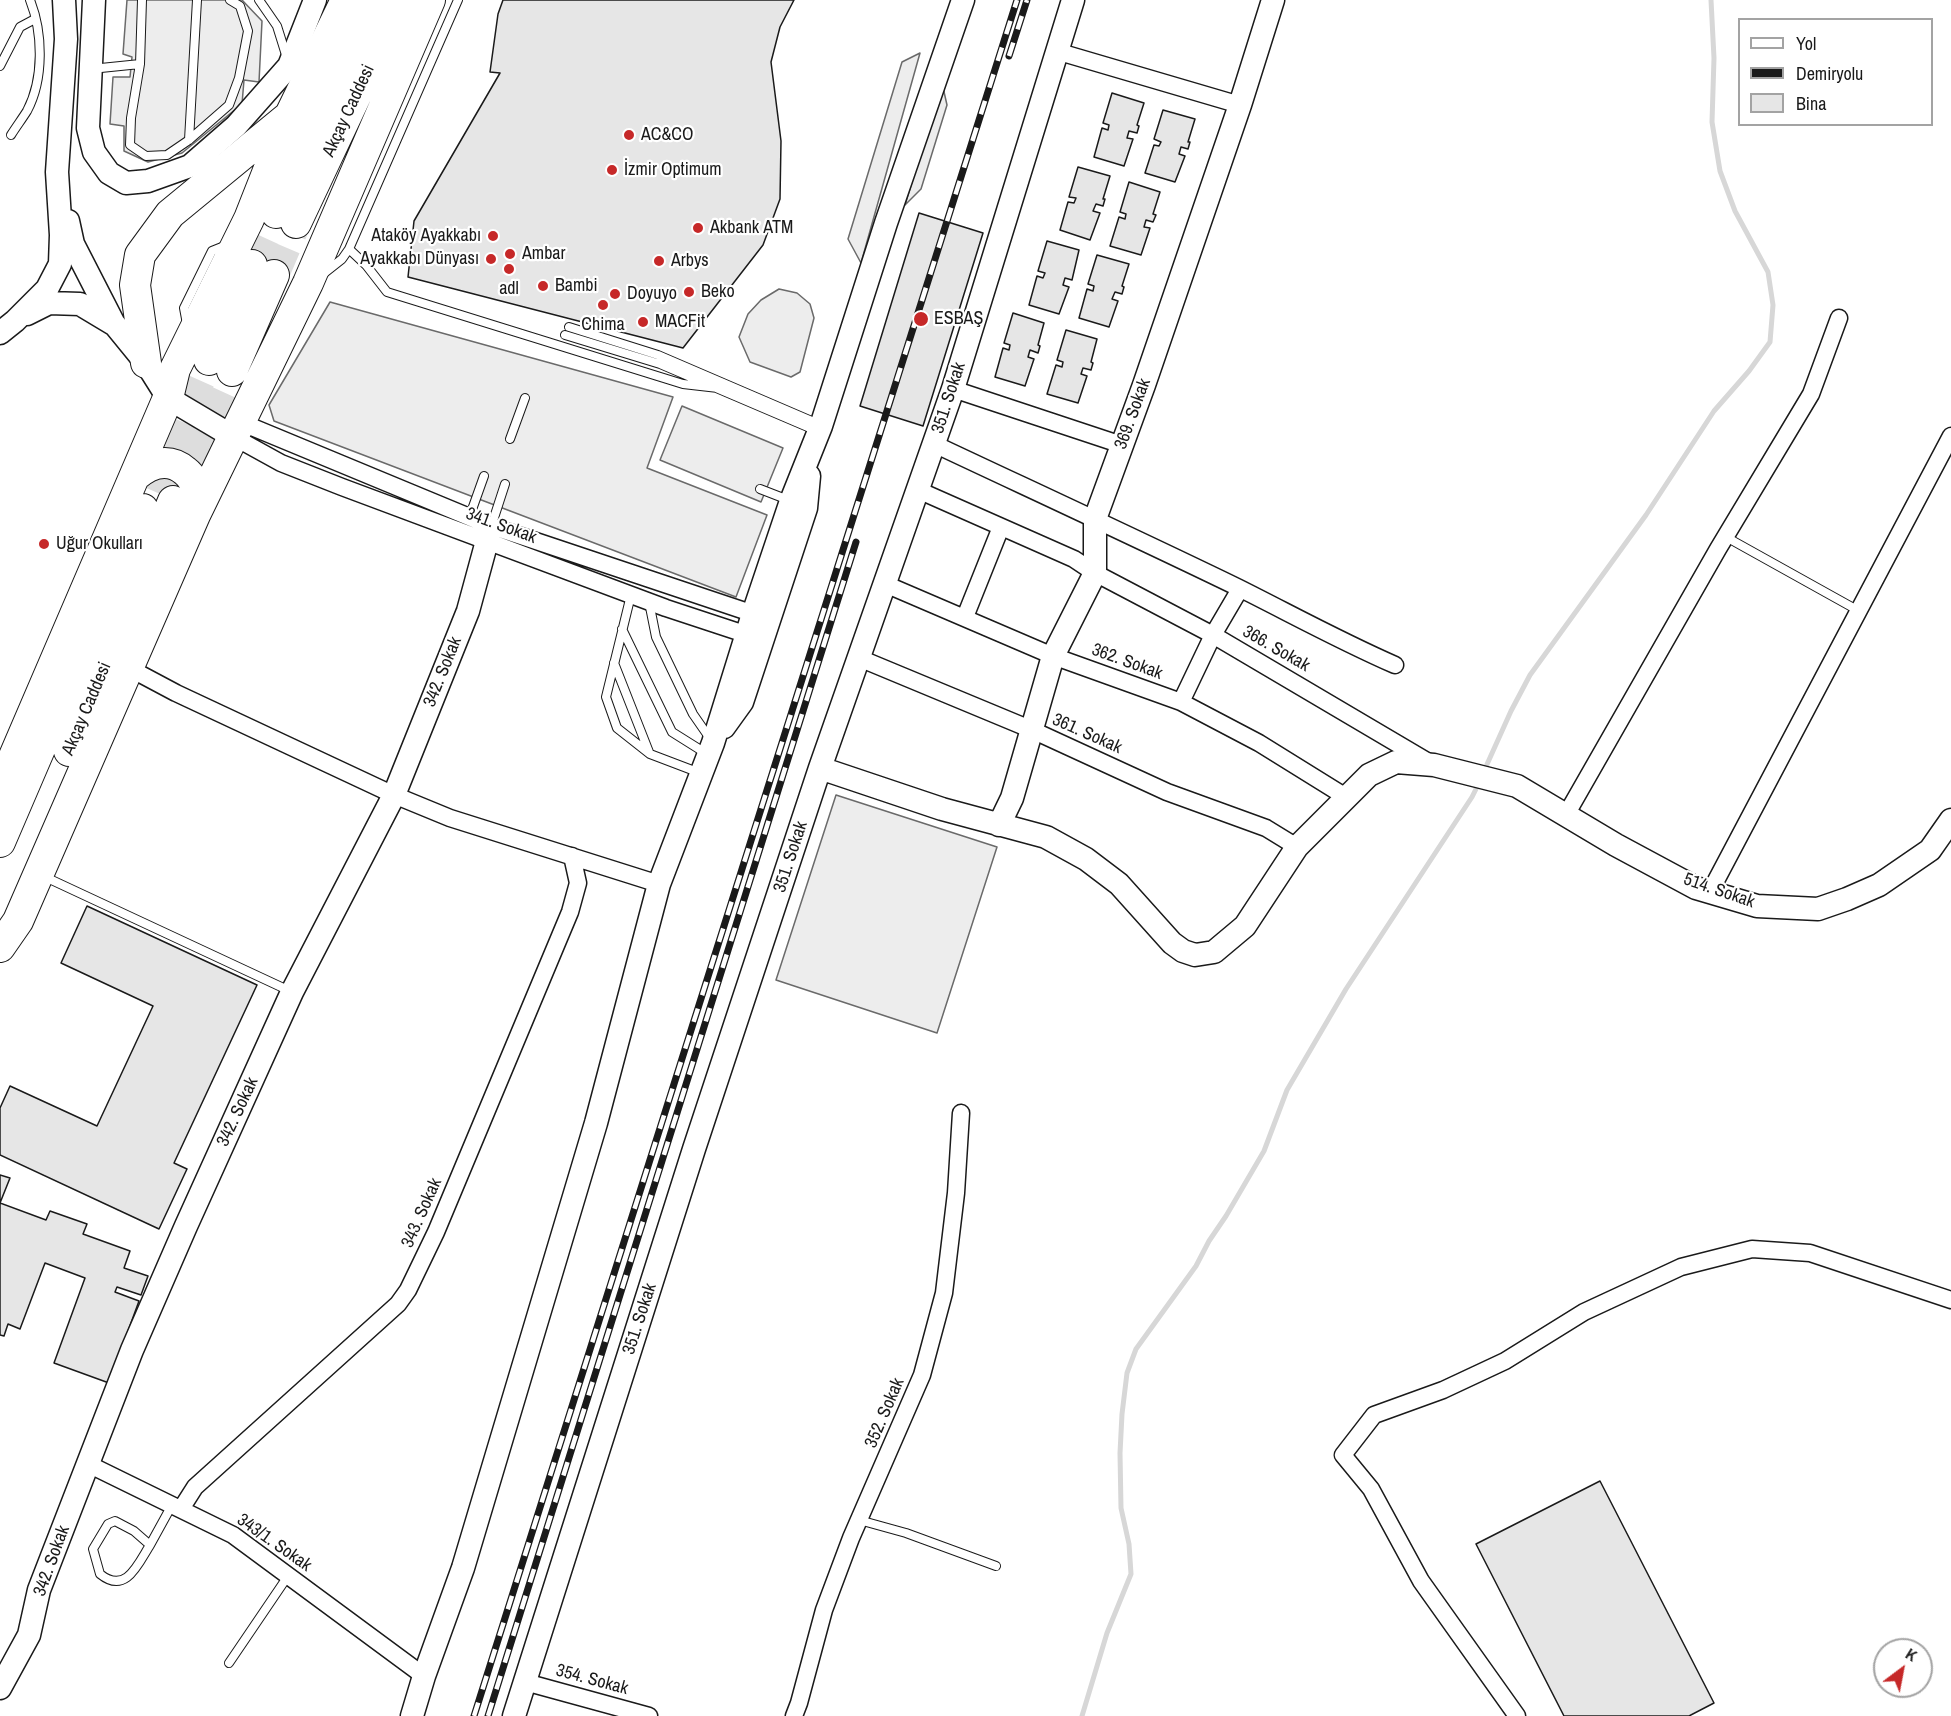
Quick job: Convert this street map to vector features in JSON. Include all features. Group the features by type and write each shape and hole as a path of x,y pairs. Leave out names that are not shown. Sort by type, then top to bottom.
{"highway":[{"path":"0,947 18,921 129,668 164,495 168,399 175,369 210,357 255,260 249,219 290,115 299,71 346,0"},
{"name":"Akçay Caddesi","path":"372,0 286,218 401,0"},
{"path":"0,789 164,495 236,429 308,283 430,0"},
{"path":"146,363 135,285 140,255 170,214 290,115"},
{"path":"210,357 255,260"},
{"name":"Akçay Caddesi","path":"0,842 164,495"},
{"name":"Akçay Caddesi","path":"0,918 164,495"}],"street":[{"path":"8,327 47,289 60,264 61,235 57,172 66,39 64,0"},
{"path":"94,0 88,128 94,152 109,173 126,183 148,181 190,166 299,71 315,0"},
{"path":"758,627 791,501 817,436 886,223 963,0"},
{"name":"351. Sokak","path":"514,1716 694,1149 820,768 953,389 1073,0"},
{"name":"369. Sokak","path":"999,825 1012,798 1030,729 1053,656 1095,573 1095,519 1137,407 1240,105 1273,0"},
{"path":"1056,51 1240,105"},
{"path":"57,172 73,244 115,325 146,363 168,399 236,429"},
{"path":"8,327 49,303 80,304 115,325"},
{"path":"1566,815 1811,394 1839,318"},
{"path":"953,389 1122,445"},
{"name":"341. Sokak","path":"236,429 469,517 489,534 649,602 758,627"},
{"name":"341. Sokak","path":"236,429 281,462 758,627"},
{"path":"412,1716 463,1568 596,1123 659,884 806,508 817,436"},
{"path":"1710,892 1951,436"},
{"path":"934,444 1095,519 1366,653 1395,665"},
{"name":"366. Sokak","path":"918,490 1074,559 1095,573 1213,635 1434,765"},
{"path":"965,617 1001,527"},
{"name":"342. Sokak","path":"0,1688 29,1635 39,1590 132,1350 186,1226 292,992 394,795 468,611 489,534"},
{"name":"362. Sokak","path":"885,584 1053,656 1181,702 1259,743 1346,797"},
{"path":"1181,702 1213,635 1240,589"},
{"name":"361. Sokak","path":"859,658 1030,729 1167,792 1266,828 1297,847"},
{"path":"129,668 176,693 394,795 450,818 659,884"},
{"name":"514. Sokak","path":"820,768 942,809 1046,837 1086,859 1119,884 1172,943 1195,955 1214,952 1245,926 1297,847 1369,775 1396,762 1434,765 1517,786 1616,845 1696,888 1757,906 1818,909 1879,885 1930,850 1951,820"},
{"name":"343. Sokak","path":"176,1507 195,1487 398,1304 408,1290 436,1232 570,912 578,883 572,856"},
{"name":"352. Sokak","path":"794,1716 824,1610 859,1520 922,1375 944,1293 956,1193 961,1113"},
{"path":"1517,1716 1421,1581 1371,1489 1343,1455 1374,1415 1443,1390 1505,1361 1584,1312 1681,1267 1752,1249 1810,1253 1951,1300"},
{"name":"343/1. Sokak","path":"88,1464 233,1535 424,1676"},
{"name":"354. Sokak","path":"525,1682 649,1716"}],"lane":[{"path":"11,135 28,110 38,81 39,42 30,0"},
{"path":"142,0 140,64 130,118 129,145 146,156 166,155 189,140 229,105 239,78 248,31 240,6 230,0"},
{"path":"189,140 197,0"},
{"path":"259,0 277,26 299,71"},
{"path":"308,283 342,259 349,249 458,0"},
{"path":"0,66 20,27 35,19"},
{"path":"91,69 140,64"},
{"path":"349,249 366,265 387,292 682,384 719,385"},
{"path":"567,331 658,356 817,436"},
{"path":"510,439 525,398"},
{"path":"469,517 484,476"},
{"path":"489,534 505,484"},
{"path":"760,489 791,501"},
{"path":"1726,537 1859,611"},
{"path":"631,595 606,697 618,728 650,754 707,757"},
{"path":"649,602 656,637 693,714 707,757"},
{"path":"622,629 672,732 707,757"},
{"path":"614,663 650,754"},
{"path":"38,873 292,992"},
{"path":"150,1545 134,1531 115,1521 108,1524 93,1549 100,1574 115,1582 124,1581 130,1575 176,1507"},
{"path":"859,1520 906,1533 996,1566"},
{"path":"229,1663 288,1576"}],"shaded area":[{"path":"127,0 242,0 262,21 259,82 244,80 242,104 182,153 148,162 124,151 124,126 110,124 113,77 130,77 132,57 123,54"},
{"path":"920,53 861,263 848,239 902,62"},
{"path":"942,83 947,105 921,189 905,205"},
{"path":"779,289 797,293 810,304 814,318 800,372 791,377 750,362 739,337 748,314 761,300"},
{"path":"330,302 673,397 647,468 767,515 736,597 274,421 269,405"},
{"path":"682,406 783,448 761,502 660,460"},
{"path":"836,795 997,847 937,1033 776,980"}],"building":[{"name":"İzmir Optimum","path":"503,0 794,0 780,27 771,62 781,141 780,199 763,245 683,348 408,277 414,221 500,73 490,72 498,14"},
{"path":"1112,93 1144,103 1137,125 1139,126 1137,133 1129,131 1127,138 1133,139 1124,166 1094,157 1102,128 1108,130 1109,125 1103,123"},
{"path":"1163,110 1195,119 1188,149 1181,147 1179,154 1185,156 1175,182 1145,173 1154,145 1159,146 1161,142 1154,139"},
{"path":"1078,167 1110,176 1103,206 1096,204 1093,211 1100,213 1090,240 1060,230 1068,202 1074,203 1076,198 1069,197"},
{"path":"1129,182 1160,192 1153,214 1156,215 1153,222 1146,220 1144,227 1150,228 1141,255 1110,246 1119,217 1125,219 1126,214 1120,212"},
{"path":"919,213 983,233 923,426 860,406"},
{"path":"1047,241 1079,250 1072,280 1065,278 1063,285 1069,287 1059,314 1029,305 1037,276 1043,278 1045,273 1038,271"},
{"path":"1097,255 1129,264 1122,286 1124,287 1122,294 1115,292 1112,299 1118,301 1109,327 1079,318 1087,289 1093,291 1094,286 1088,284"},
{"path":"1013,313 1044,323 1038,353 1030,350 1028,357 1034,359 1025,386 995,377 1003,348 1009,350 1010,345 1004,343"},
{"path":"1066,330 1097,339 1091,370 1083,368 1081,374 1087,376 1078,403 1047,394 1056,365 1062,367 1063,362 1057,360"},
{"path":"87,906 257,985 174,1163 187,1169 159,1229 0,1155 0,1108 10,1086 97,1126 153,1006 61,963"},
{"path":"0,1175 10,1178 0,1203"},
{"path":"0,1203 46,1220 50,1211 87,1224 83,1234 130,1251 124,1268 148,1276 141,1295 117,1287 115,1292 139,1301 109,1383 54,1363 85,1278 45,1263 20,1329 8,1324 4,1336 0,1335"},
{"path":"1600,1481 1714,1703 1689,1716 1564,1716 1476,1544"}],"waterway":[{"path":"1484,771 1530,675 1646,515 1714,411 1749,371 1770,342 1773,305 1768,272 1735,211 1720,171 1712,122 1714,58 1711,0"},
{"path":"1082,1716 1107,1633 1131,1574 1129,1544 1121,1508 1120,1453 1127,1373 1136,1349 1196,1266 1264,1151 1287,1090 1346,989 1479,783"}],"tunnel":[{"path":"252,265 276,213"},
{"path":"274,275 296,223"},
{"path":"151,490 209,360"},
{"path":"173,501 232,371"}],"railway":[{"path":"474,1716 1017,0"},
{"path":"1009,56 1027,0"},
{"path":"488,1716 856,542"}],"place":[{"name":"AC&CO","path":"629,135"},
{"name":"İzmir Optimum","path":"612,170"},
{"name":"Akbank ATM","path":"698,228"},
{"name":"Ataköy Ayakkabı","path":"493,236"},
{"name":"Ambar","path":"510,254"},
{"name":"Ayakkabı Dünyası","path":"491,259"},
{"name":"Arbys","path":"659,261"},
{"name":"adl","path":"509,269"},
{"name":"Bambi","path":"543,286"},
{"name":"Beko","path":"689,292"},
{"name":"Doyuyo","path":"615,294"},
{"name":"Chima","path":"603,305"},
{"name":"ESBAŞ","path":"921,319"},
{"name":"MACFit","path":"643,322"},
{"name":"Uğur Okulları","path":"44,544"}]}
